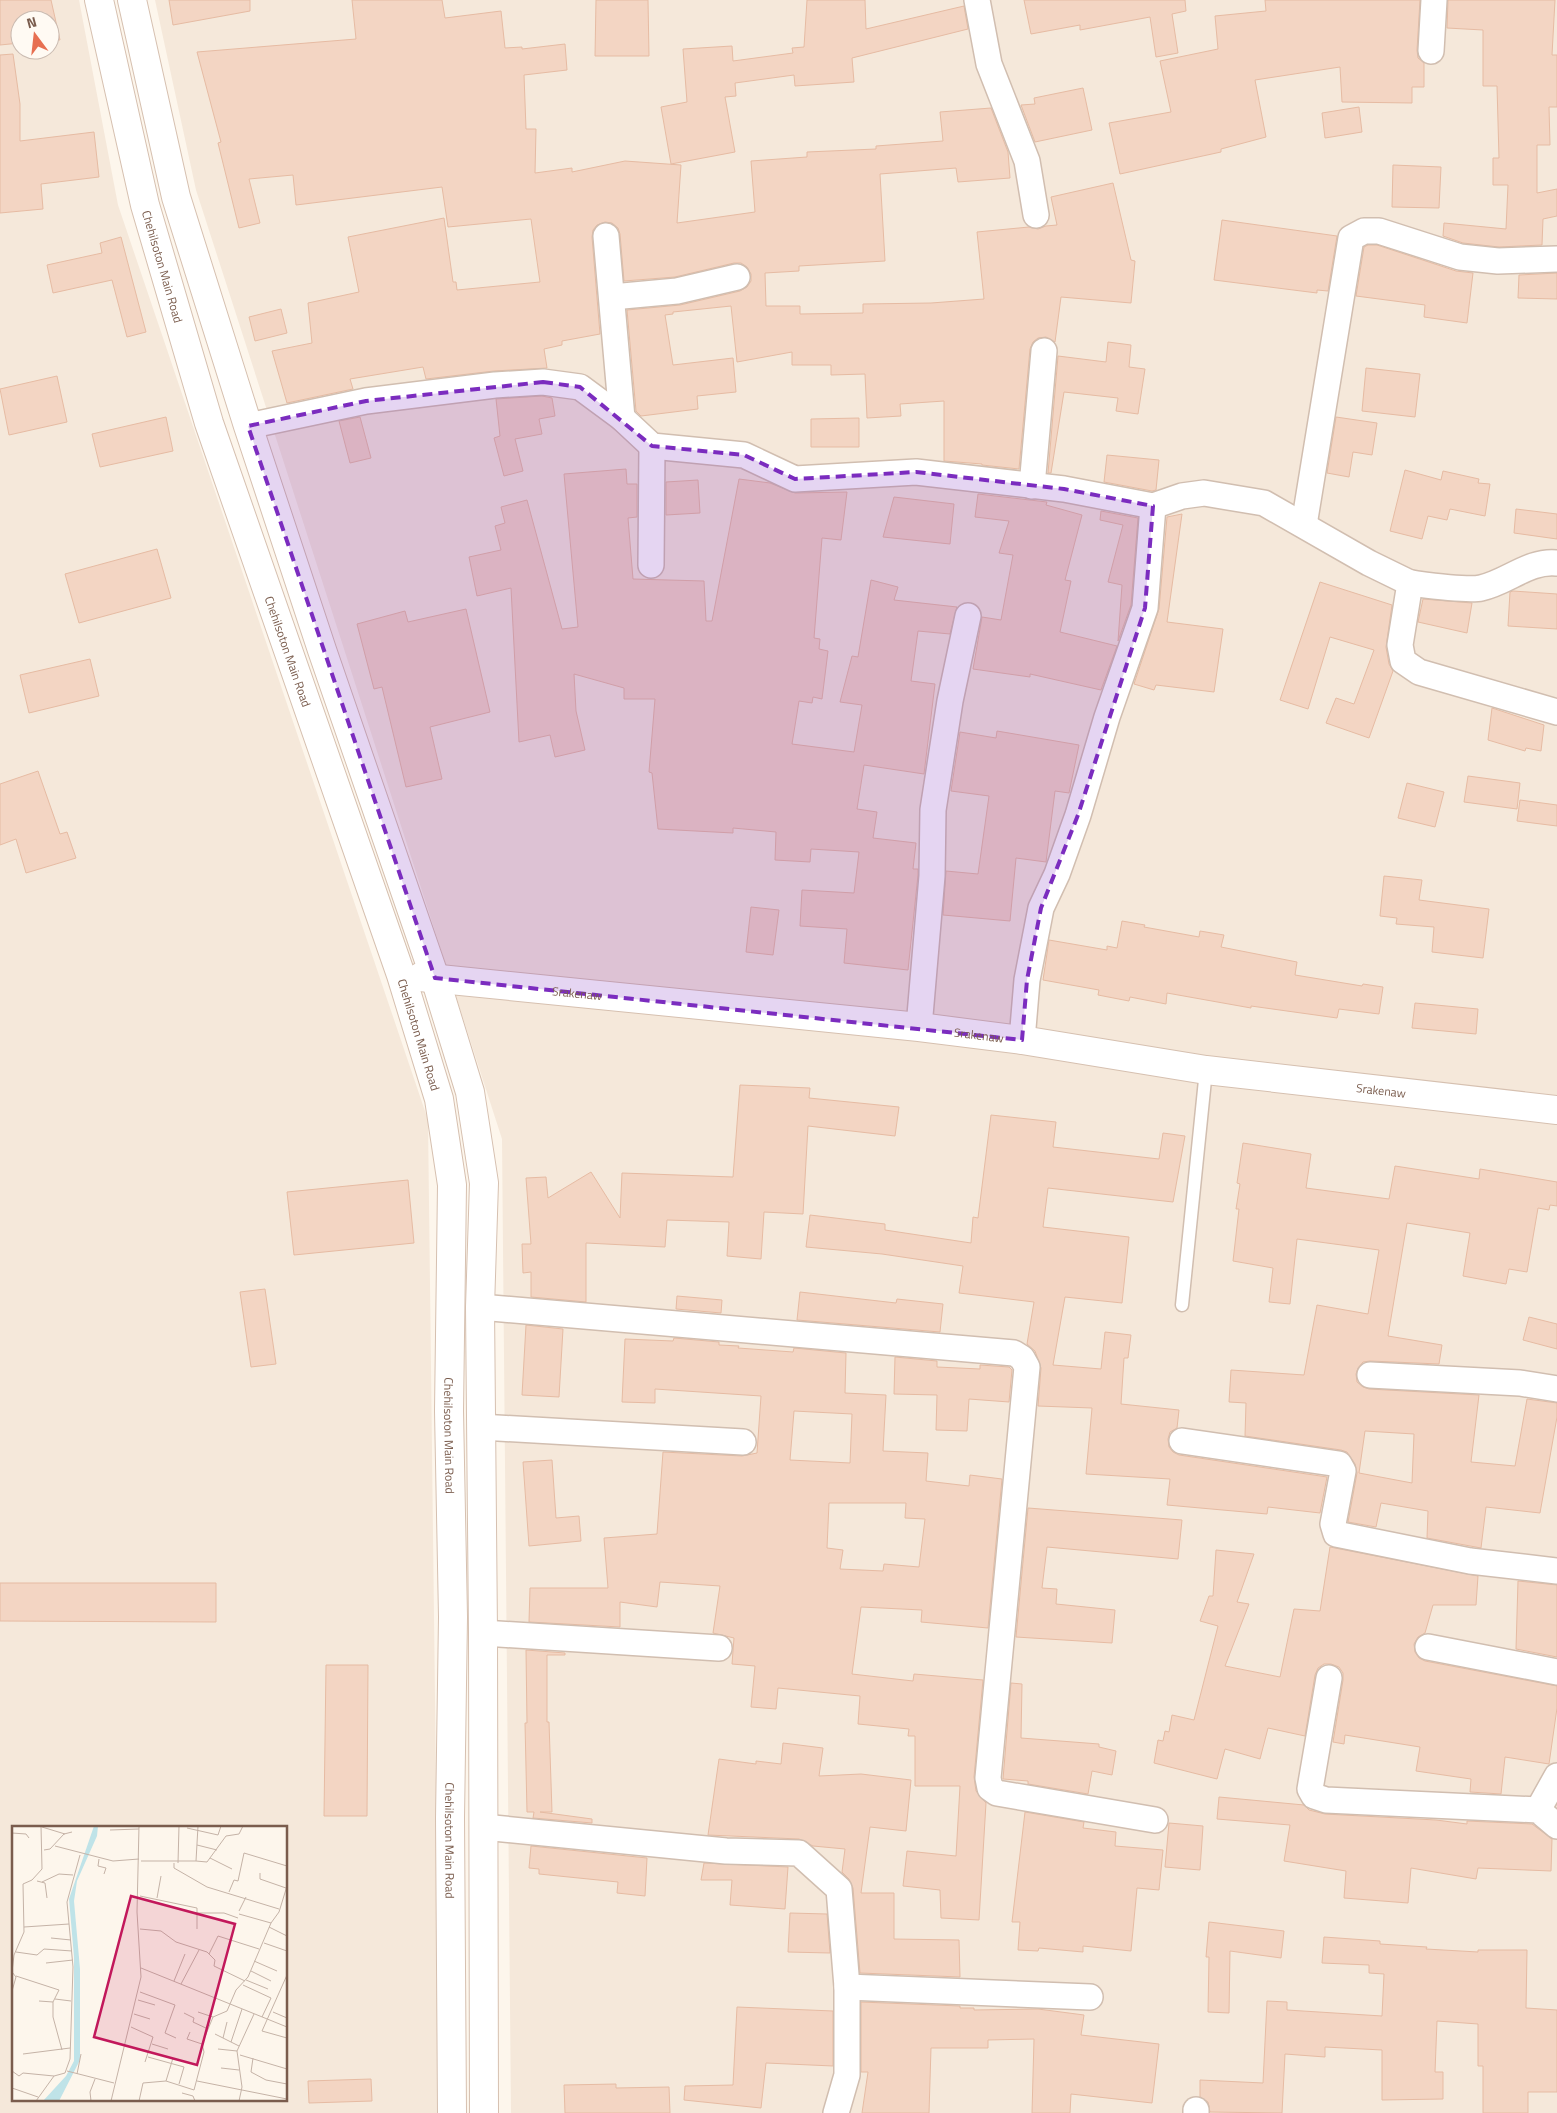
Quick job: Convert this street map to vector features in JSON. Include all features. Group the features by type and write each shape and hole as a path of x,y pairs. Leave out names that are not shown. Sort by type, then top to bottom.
{"main road":[{"name":"Chehilsoton Main Road","path":"99,0 145,205 209,423 401,975 439,1099 452,1185 449,1411 453,1617 450,1818 452,2113"},
{"path":"132,0 176,197 248,426 322,650 435,978 470,1092 484,1183 480,1307 484,2113"},
{"name":"Srakenaw","path":"401,975 919,1027 1022,1040 1206,1070 1557,1110"}],"street":[{"path":"977,0 989,64 1027,161 1036,216"},
{"path":"1431,51 1434,0"},
{"path":"1304,525 1350,238 1364,231 1379,231 1460,258 1498,261 1557,259"},
{"path":"606,236 622,418"},
{"path":"612,297 677,290 737,277"},
{"path":"1032,486 1044,351"},
{"path":"248,426 366,401 495,384 543,382 580,387 622,418 652,446 744,455 795,479 916,472 1064,489 1153,506 1182,496 1204,493 1264,504 1369,563 1410,583 1478,589 1504,581 1543,561 1557,562"},
{"path":"651,565 652,446"},
{"path":"1022,1040 1027,980 1041,908 1058,874 1078,815 1107,717 1145,608 1153,506"},
{"path":"1410,583 1407,612 1400,646 1403,661 1419,672 1557,712"},
{"path":"919,1027 932,876 933,810 950,701 968,616"},
{"path":"480,1307 1014,1353 1022,1358 1027,1367 988,1778 990,1788 997,1793 1155,1820"},
{"path":"1370,1376 1520,1383 1557,1389"},
{"path":"481,1427 742,1442"},
{"path":"1182,1441 1339,1464 1344,1471 1333,1524 1336,1534 1470,1561 1557,1571"},
{"path":"483,1633 719,1648"},
{"path":"1428,1647 1557,1672"},
{"path":"1329,1678 1310,1789 1314,1796 1326,1800 1538,1810 1557,1826"},
{"path":"1538,1810 1557,1776"},
{"path":"483,1827 726,1851 799,1853 839,1889 847,1988 847,2075 836,2113"},
{"path":"847,1988 1090,1997"}],"lane":[{"path":"1182,1305 1206,1070"}],"highlighted area":[{"path":"543,382 580,387 652,446 744,455 795,479 916,472 1064,489 1153,506 1145,608 1078,815 1041,908 1027,980 1022,1040 435,978 248,426 366,401"}],"shaded area":[{"path":"0,0 79,0 118,205 428,1120 440,2113 0,2113"},
{"path":"155,0 1557,0 1557,2113 511,2113 502,1139 196,190"}],"building":[{"path":"0,0 51,0 53,10 10,10 10,44 0,45"},
{"path":"169,0 250,0 250,11 173,25"},
{"path":"352,0 442,0 445,18 501,11 505,48 522,47 522,49 565,44 567,70 524,75 526,129 536,129 535,173 572,168 572,172 625,161 681,165 677,223 755,212 751,161 807,157 807,152 876,149 876,146 943,141 940,112 991,108 1008,152 1010,178 958,182 956,168 880,174 885,261 799,266 799,271 765,273 766,306 800,306 800,314 863,313 863,304 931,303 984,299 977,232 1029,227 1038,229 1057,225 1051,197 1113,183 1131,260 1135,261 1131,303 1061,297 1055,342 1046,337 1038,338 1033,342 1030,349 1019,469 944,461 944,401 900,404 901,416 867,418 865,374 831,375 831,365 792,365 792,352 737,362 731,306 673,312 673,314 665,315 673,365 733,358 736,392 697,396 698,409 641,416 636,411 627,310 680,305 740,291 747,287 751,281 751,274 747,267 741,263 734,263 675,277 624,281 620,234 618,228 612,223 605,222 597,225 593,230 592,237 600,334 562,341 562,345 544,349 547,368 494,371 426,379 423,367 350,379 353,389 287,403 272,351 312,343 308,303 359,292 348,237 444,218 453,282 456,282 457,290 540,282 531,219 448,227 442,187 296,205 293,175 249,179 260,223 239,228 218,143 221,142 197,52 356,39"},
{"path":"596,0 648,0 649,56 595,56"},
{"path":"807,0 865,0 866,29 964,6 968,29 852,58 854,82 795,86 794,75 735,83 736,96 725,97 735,152 671,164 661,107 687,102 683,49 732,46 733,61 793,53 792,48 804,47"},
{"path":"1024,0 1185,0 1186,11 1172,14 1178,53 1156,57 1150,17 1080,30 1080,25 1031,34"},
{"path":"1265,0 1420,0 1417,50 1418,58 1424,63 1424,87 1412,87 1412,103 1342,102 1340,67 1255,80 1266,137 1221,149 1221,152 1120,174 1109,123 1171,112 1160,61 1218,49 1215,16 1266,11"},
{"path":"1448,0 1555,0 1552,55 1557,55 1557,107 1549,107 1550,145 1537,145 1537,193 1557,189 1557,216 1543,219 1542,245 1499,247 1463,243 1443,236 1444,223 1506,229 1508,185 1493,185 1493,158 1499,158 1497,86 1483,86 1483,30 1447,28"},
{"path":"10,54 10,60 14,60 20,104 20,141 94,132 99,177 41,184 43,209 0,213 0,55"},
{"path":"1083,88 1092,130 1035,142 1021,105 1035,104 1034,98"},
{"path":"1359,107 1362,132 1325,138 1322,113"},
{"path":"1393,165 1441,167 1439,208 1392,207"},
{"path":"1222,220 1337,236 1328,291 1317,290 1317,293 1214,280"},
{"path":"121,237 146,332 127,337 112,280 53,293 47,265 102,253 100,243"},
{"path":"1377,245 1456,271 1473,273 1467,323 1424,317 1425,305 1356,296 1364,247"},
{"path":"1557,273 1557,299 1518,298 1519,275"},
{"path":"281,309 287,333 255,341 249,317"},
{"path":"1108,342 1131,345 1129,367 1145,369 1138,414 1116,411 1118,398 1064,392 1051,473 1048,473 1058,356 1106,362"},
{"path":"1366,368 1420,374 1415,417 1362,411"},
{"path":"57,376 67,422 9,435 0,389"},
{"path":"542,396 552,398 555,416 539,419 542,434 515,439 523,471 504,476 494,438 500,436 496,399"},
{"path":"166,417 173,451 100,467 92,434"},
{"path":"360,417 371,458 350,463 339,421"},
{"path":"1336,417 1377,423 1372,455 1353,452 1349,477 1327,473"},
{"path":"859,418 859,447 811,447 811,419"},
{"path":"1107,455 1159,460 1156,490 1152,491 1104,482"},
{"path":"626,469 627,484 637,484 637,517 628,518 633,579 704,581 706,621 712,621 739,479 770,483 795,493 847,492 841,540 822,538 814,638 820,639 819,649 828,651 822,699 813,697 812,703 799,701 792,744 854,752 862,705 840,702 852,656 858,657 871,580 898,587 894,600 957,607 950,634 918,631 911,681 935,684 924,774 864,765 857,809 877,812 873,838 916,843 913,869 918,869 918,875 908,970 844,963 847,929 800,926 802,890 854,893 859,852 811,849 810,862 775,860 776,832 733,828 733,833 658,829 652,773 649,772 655,699 624,699 624,688 574,674 576,711 585,750 555,757 550,735 519,742 511,588 477,596 469,557 501,550 495,526 505,523 501,507 527,500 562,629 578,627 564,474"},
{"path":"1405,470 1441,480 1443,471 1479,479 1478,483 1490,484 1485,516 1450,509 1447,520 1428,516 1422,539 1390,531"},
{"path":"698,480 700,513 666,515 666,482"},
{"path":"978,494 1047,502 1046,505 1082,515 1065,580 1071,581 1060,632 1117,646 1101,690 1030,674 1030,677 973,669 982,617 1001,620 1013,555 999,553 1009,521 975,517"},
{"path":"894,497 954,504 950,544 883,537"},
{"path":"1516,509 1557,514 1557,539 1514,533"},
{"path":"1101,511 1138,518 1131,605 1118,641 1122,585 1108,582 1123,525 1100,520"},
{"path":"1182,514 1167,622 1223,629 1214,692 1156,685 1154,690 1134,684 1159,609 1167,517"},
{"path":"157,549 171,598 79,623 65,574"},
{"path":"1320,582 1392,605 1386,647 1389,664 1393,671 1369,738 1326,723 1336,698 1354,704 1374,650 1330,637 1308,709 1280,700"},
{"path":"1510,592 1557,594 1557,629 1508,626"},
{"path":"1423,599 1472,603 1467,633 1418,622"},
{"path":"466,609 490,712 430,727 442,779 406,787 382,687 374,689 357,624 405,611 408,622"},
{"path":"90,659 99,696 29,713 20,675"},
{"path":"1492,708 1544,725 1541,751 1526,748 1525,751 1488,740"},
{"path":"997,731 1079,745 1069,793 1055,791 1046,862 1016,858 1010,921 943,915 946,871 978,874 989,796 951,791 960,732 996,738"},
{"path":"38,771 60,834 67,832 76,858 26,873 16,839 0,845 0,784"},
{"path":"1468,776 1520,783 1517,809 1464,802"},
{"path":"1407,783 1444,792 1435,827 1398,818"},
{"path":"1520,800 1557,805 1557,826 1517,821"},
{"path":"1384,876 1422,880 1419,900 1489,909 1483,958 1432,952 1434,927 1396,924 1397,918 1380,916"},
{"path":"751,907 779,910 773,955 746,952"},
{"path":"1122,921 1199,937 1200,931 1224,935 1221,947 1297,962 1295,975 1362,986 1363,984 1383,987 1379,1014 1339,1009 1337,1018 1251,1006 1251,1008 1167,993 1166,1004 1130,997 1129,1001 1098,995 1099,990 1043,980 1049,940 1107,950 1107,946 1117,948"},
{"path":"1415,1003 1478,1009 1476,1034 1412,1028"},
{"path":"740,1085 810,1088 809,1098 899,1107 895,1136 808,1126 803,1214 764,1212 761,1259 727,1256 729,1222 667,1220 665,1247 586,1243 586,1302 531,1297 531,1272 523,1273 522,1244 531,1244 526,1178 546,1177 548,1198 591,1172 620,1218 622,1173 733,1177"},
{"path":"991,1115 1056,1122 1053,1147 1159,1159 1163,1133 1185,1136 1173,1202 1048,1188 1043,1227 1129,1237 1122,1303 1065,1297 1053,1365 1101,1369 1105,1332 1131,1335 1128,1358 1124,1358 1121,1404 1179,1410 1177,1428 1170,1432 1168,1439 1169,1447 1179,1455 1327,1477 1320,1513 1268,1507 1267,1514 1167,1505 1170,1479 1086,1474 1092,1408 1038,1406 1041,1368 1035,1351 1027,1344 1034,1302 959,1293 963,1266 882,1254 806,1247 810,1215 885,1224 885,1230 971,1243 973,1217 978,1218"},
{"path":"1243,1143 1311,1154 1306,1188 1389,1199 1395,1166 1479,1179 1480,1169 1557,1182 1557,1206 1550,1205 1549,1210 1538,1208 1527,1272 1509,1269 1506,1284 1463,1276 1470,1233 1407,1223 1388,1336 1442,1345 1439,1364 1370,1361 1363,1362 1356,1374 1357,1382 1369,1389 1479,1395 1471,1462 1515,1466 1527,1399 1557,1403 1557,1417 1540,1513 1486,1507 1481,1548 1427,1538 1428,1511 1381,1503 1376,1527 1348,1522 1357,1473 1355,1464 1347,1452 1245,1436 1246,1403 1229,1402 1231,1370 1304,1375 1317,1305 1368,1314 1379,1250 1297,1239 1290,1304 1269,1302 1273,1268 1233,1261 1239,1209 1236,1209 1240,1184 1237,1183","holes":["1365,1431 1414,1434 1412,1483 1359,1473"]},
{"path":"408,1180 414,1243 294,1255 287,1192"},
{"path":"265,1289 276,1364 251,1367 240,1292"},
{"path":"800,1292 896,1303 897,1299 943,1304 940,1332 797,1320"},
{"path":"677,1296 722,1300 721,1313 676,1309"},
{"path":"1529,1317 1557,1324 1557,1349 1523,1340"},
{"path":"526,1325 563,1329 559,1397 522,1395"},
{"path":"674,1338 719,1342 719,1345 739,1346 738,1348 793,1352 794,1348 846,1353 845,1393 886,1395 883,1451 928,1453 926,1481 969,1486 970,1475 1002,1479 988,1628 921,1622 922,1610 861,1607 852,1674 913,1681 914,1674 983,1680 974,1777 976,1791 986,1803 979,1920 941,1918 940,1890 903,1886 907,1851 956,1856 960,1786 915,1786 915,1736 908,1736 909,1729 858,1724 860,1696 778,1688 776,1709 751,1707 755,1666 732,1664 734,1638 713,1633 720,1586 660,1582 657,1607 620,1602 620,1627 529,1622 530,1588 608,1588 604,1538 657,1534 663,1452 742,1456 757,1453 761,1396 655,1389 655,1403 622,1402 625,1339 673,1341","holes":["794,1411 852,1414 850,1463 790,1460","829,1503 906,1503 905,1518 925,1519 919,1567 884,1564 883,1571 840,1569 843,1550 827,1548"]},
{"path":"895,1357 937,1361 937,1367 980,1369 980,1365 1009,1367 1012,1370 1009,1402 969,1399 967,1431 936,1430 937,1395 894,1394"},
{"path":"552,1460 556,1518 579,1516 581,1541 529,1546 523,1462"},
{"path":"1028,1508 1182,1520 1178,1559 1047,1547 1042,1588 1057,1589 1056,1604 1115,1610 1112,1643 1016,1637"},
{"path":"1330,1547 1478,1576 1476,1605 1433,1605 1425,1633 1418,1637 1414,1644 1415,1652 1419,1658 1425,1661 1557,1686 1557,1708 1549,1764 1505,1757 1501,1794 1470,1792 1471,1779 1416,1771 1420,1747 1345,1735 1344,1744 1333,1742 1343,1673 1339,1667 1331,1664 1324,1664 1318,1668 1315,1675 1305,1736 1268,1728 1260,1759 1225,1749 1217,1779 1154,1763 1158,1740 1163,1741 1165,1731 1169,1732 1172,1715 1194,1720 1218,1626 1200,1621 1209,1596 1213,1596 1216,1550 1254,1554 1237,1602 1249,1604 1225,1666 1280,1677 1294,1609 1320,1611"},
{"path":"1518,1581 1557,1585 1557,1657 1516,1649"},
{"path":"0,1583 216,1583 216,1622 0,1621"},
{"path":"526,1650 565,1653 565,1655 547,1655 547,1722 549,1722 552,1812 540,1812 592,1819 592,1823 533,1818 534,1812 527,1812"},
{"path":"326,1665 368,1665 367,1816 324,1816"},
{"path":"1011,1683 1022,1684 1021,1738 1099,1744 1099,1747 1116,1751 1112,1775 1092,1771 1088,1794 1028,1784 1028,1781 1003,1779"},
{"path":"783,1743 823,1748 819,1776 861,1774 911,1780 906,1831 870,1827 861,1893 894,1893 894,1939 959,1940 960,1977 860,1973 853,1888 849,1879 842,1872 845,1849 813,1846 799,1839 708,1835 719,1759 756,1764 756,1761 781,1764"},
{"path":"1219,1797 1304,1805 1309,1810 1325,1814 1436,1820 1467,1824 1467,1821 1532,1824 1552,1839 1551,1871 1478,1868 1476,1879 1411,1868 1408,1903 1344,1898 1346,1871 1284,1861 1290,1825 1217,1819"},
{"path":"1025,1812 1084,1822 1083,1828 1116,1832 1115,1846 1163,1850 1159,1890 1137,1888 1131,1951 1083,1946 1083,1952 1039,1948 1038,1951 1018,1950 1020,1922 1012,1922"},
{"path":"1169,1823 1203,1826 1200,1870 1165,1867"},
{"path":"531,1846 647,1858 645,1896 617,1893 618,1882 539,1874 539,1869 529,1868"},
{"path":"704,1863 788,1867 785,1909 730,1905 732,1880 701,1880"},
{"path":"790,1913 827,1914 830,1953 788,1952"},
{"path":"1209,1922 1284,1931 1281,1958 1230,1951 1229,2013 1208,2012 1209,1957 1206,1957"},
{"path":"1324,1937 1380,1941 1380,1944 1427,1947 1426,1949 1478,1952 1478,1950 1527,1950 1526,2008 1557,2010 1557,2092 1528,2092 1528,2113 1483,2113 1483,2066 1478,2066 1478,2024 1437,2021 1435,2072 1443,2072 1443,2099 1382,2100 1382,2050 1325,2047 1325,2057 1285,2054 1282,2113 1210,2112 1208,2102 1200,2097 1200,2080 1263,2083 1267,2001 1287,2002 1287,2010 1382,2016 1384,1974 1369,1973 1369,1965 1322,1963"},
{"path":"861,2002 960,2006 960,2008 974,2008 974,2010 1038,2009 1084,2015 1081,2035 1159,2044 1152,2103 1071,2094 1070,2113 1032,2113 1034,2039 988,2040 988,2048 931,2048 929,2113 862,2113 868,2072 861,2072"},
{"path":"737,2007 833,2011 833,2066 766,2063 761,2108 684,2100 685,2086 733,2085"},
{"path":"371,2079 372,2101 309,2103 308,2081"},
{"path":"616,2084 616,2088 669,2087 670,2113 565,2113 564,2085"}]}
